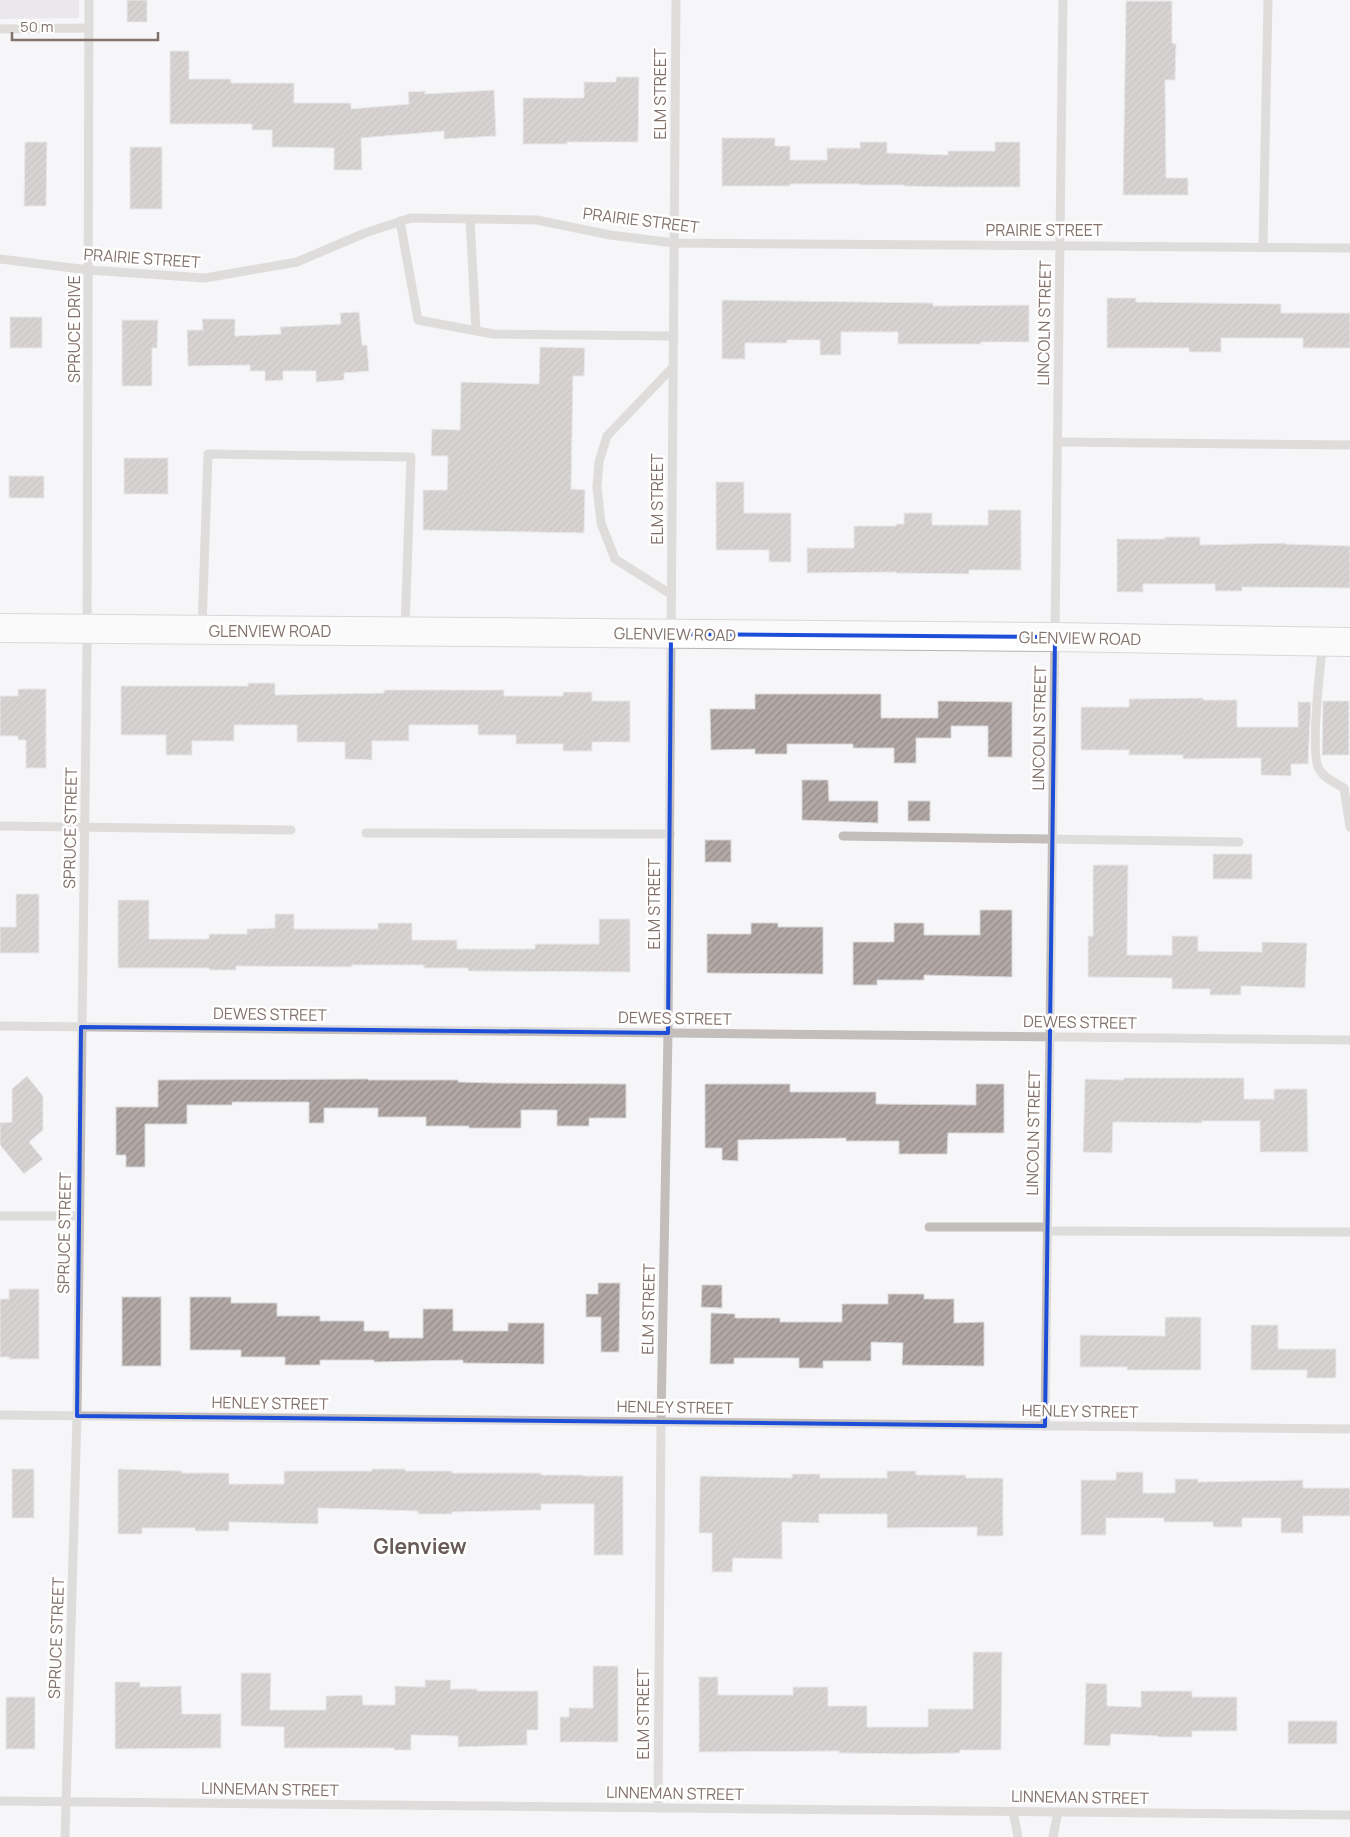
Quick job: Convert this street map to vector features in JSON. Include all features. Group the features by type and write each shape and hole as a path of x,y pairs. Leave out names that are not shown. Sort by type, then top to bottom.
{"main road":[{"name":"GLENVIEW ROAD","path":"0,628 1337,642"}],"street":[{"name":"SPRUCE DRIVE","path":"88,629 89,0"},
{"name":"ELM STREET","path":"658,1808 661,1422 670,834 676,0"},
{"name":"LINCOLN STREET","path":"1045,1426 1063,0"},
{"path":"1263,247 1268,0"},
{"path":"0,29 89,28"},
{"name":"PRAIRIE STREET","path":"0,259 89,270 205,278 297,262 365,232 411,218 537,220 610,235 674,243 1350,248"},
{"path":"470,219 476,331"},
{"path":"400,222 418,320 493,334 674,336"},
{"path":"672,595 615,559 600,523 597,487 599,462 607,436 673,367"},
{"path":"1058,442 1350,445"},
{"path":"202,630 208,454 411,456 404,632"},
{"name":"SPRUCE STREET","path":"65,1837 77,1416 88,629"},
{"path":"1337,642 1317,696 1315,759 1318,769 1323,774 1344,788 1350,827"},
{"path":"0,826 291,830"},
{"path":"366,833 670,834"},
{"path":"843,836 1239,842"},
{"name":"DEWES STREET","path":"0,1026 1350,1040"},
{"path":"0,1216 79,1216"},
{"path":"929,1226 1350,1232"},
{"name":"HENLEY STREET","path":"0,1415 1350,1429"},
{"name":"LINNEMAN STREET","path":"0,1801 1350,1815"},
{"path":"1013,1811 1018,1837"},
{"path":"1053,1837 1058,1812"}],"highlighted area":[{"path":"671,634 1055,637 1045,1426 77,1416 81,1027 668,1033"}],"shaded area":[{"path":"0,0 79,0 79,18 0,19"}],"building":[{"path":"127,0 147,0 147,22 127,22"},
{"path":"1126,1 1172,1 1172,43 1176,44 1175,80 1165,80 1166,178 1188,178 1188,195 1123,195"},
{"path":"170,51 189,51 189,79 231,79 231,83 294,83 294,103 351,103 351,109 409,104 408,92 425,91 425,94 494,90 496,136 444,139 444,131 361,138 362,170 334,170 334,148 272,147 272,130 252,130 252,124 170,124"},
{"path":"616,77 639,77 638,142 523,144 523,98 584,98 584,82 616,82"},
{"path":"722,138 775,138 775,146 790,146 790,160 827,160 827,148 860,148 860,142 887,142 887,153 948,155 948,151 995,151 995,142 1020,142 1020,187 860,184 722,186"},
{"path":"25,142 47,142 46,206 24,206"},
{"path":"130,147 162,147 162,209 130,209"},
{"path":"1107,298 1136,298 1136,302 1281,304 1281,313 1350,313 1350,348 1303,348 1303,338 1221,338 1221,352 1189,352 1189,348 1107,348"},
{"path":"722,300 933,303 933,306 1029,305 1029,342 898,344 898,332 841,332 841,355 820,355 820,340 787,340 787,343 745,343 745,359 722,359"},
{"path":"359,312 362,345 367,345 369,371 344,373 344,380 316,382 316,371 283,371 283,380 265,381 265,371 250,371 250,365 188,366 187,330 203,330 202,319 235,319 235,336 281,334 280,327 341,324 340,313"},
{"path":"10,317 42,317 42,348 10,348"},
{"path":"122,320 158,320 157,348 152,348 152,386 122,386"},
{"path":"540,347 585,348 584,376 573,376 571,489 585,490 584,533 423,530 423,490 447,490 448,456 431,456 432,429 460,430 461,382 539,384"},
{"path":"124,458 168,458 168,494 124,494"},
{"path":"9,476 44,476 44,498 9,498"},
{"path":"716,482 744,482 744,513 791,513 791,562 769,562 769,550 716,550"},
{"path":"988,510 1021,510 1021,570 969,570 969,574 896,572 807,573 807,548 854,548 854,526 896,526 896,524 904,524 904,513 932,513 932,525 988,525"},
{"path":"1165,537 1200,537 1200,545 1285,543 1350,546 1350,588 1242,587 1242,591 1215,591 1215,584 1143,584 1143,592 1117,592 1117,539 1165,539"},
{"path":"248,683 275,683 275,695 384,693 384,690 504,690 504,696 563,696 563,692 592,692 592,701 630,701 630,742 592,742 592,751 563,751 563,744 516,744 516,735 478,735 478,725 409,725 409,741 372,741 372,760 345,759 345,742 297,742 297,725 234,725 234,741 192,741 192,755 166,755 166,735 121,735 121,686 248,686"},
{"path":"18,689 46,689 46,768 26,768 26,740 18,740 18,736 0,736 0,696 18,696"},
{"path":"755,694 881,694 881,718 938,718 938,701 1012,702 1012,757 988,757 988,726 951,726 951,738 916,738 916,763 894,763 894,748 853,748 853,744 787,744 787,754 755,754 755,749 711,750 710,709 755,709"},
{"path":"1203,698 1203,700 1237,700 1237,727 1298,727 1298,702 1311,702 1308,764 1291,764 1291,776 1261,775 1261,758 1183,759 1183,755 1129,755 1129,750 1081,750 1081,707 1129,707 1129,699"},
{"path":"1323,701 1349,701 1349,755 1322,755"},
{"path":"802,780 828,780 829,801 878,801 878,823 802,820"},
{"path":"908,801 930,801 930,821 908,821"},
{"path":"705,840 731,840 731,862 705,862"},
{"path":"1213,854 1252,854 1252,879 1213,879"},
{"path":"1093,865 1128,865 1127,955 1172,955 1172,936 1198,936 1198,951 1262,952 1262,942 1307,943 1305,988 1241,986 1241,995 1210,995 1210,989 1172,989 1172,978 1088,977 1088,936 1093,936"},
{"path":"16,894 39,894 39,953 0,953 0,927 16,927"},
{"path":"118,900 149,900 149,939 209,939 209,934 247,934 247,929 275,928 275,914 294,914 294,929 378,929 378,923 412,923 412,940 457,940 457,949 535,949 535,944 599,944 599,919 630,919 630,972 468,971 468,968 424,968 424,965 352,965 352,967 236,966 236,970 209,970 209,968 118,968"},
{"path":"980,910 1012,910 1012,977 924,975 924,980 877,980 877,985 853,985 853,942 894,942 894,923 924,923 924,935 980,935"},
{"path":"751,923 778,923 778,927 823,927 823,974 707,973 707,934 751,934"},
{"path":"27,1076 43,1096 43,1130 29,1142 43,1159 24,1174 0,1145 0,1123 12,1122 12,1089"},
{"path":"1124,1078 1244,1078 1244,1099 1274,1099 1274,1089 1307,1089 1308,1152 1260,1152 1260,1121 1202,1121 1202,1123 1113,1122 1112,1153 1083,1152 1085,1079 1124,1080"},
{"path":"158,1080 458,1080 458,1082 492,1083 626,1084 626,1118 589,1118 589,1126 557,1126 557,1110 521,1110 521,1128 469,1128 469,1126 426,1126 426,1117 378,1117 378,1108 324,1108 324,1123 309,1123 309,1102 232,1102 232,1105 187,1105 187,1124 145,1124 145,1167 126,1167 126,1155 116,1155 116,1107 158,1107"},
{"path":"705,1084 790,1084 790,1092 876,1092 876,1104 976,1105 976,1084 1004,1084 1004,1133 948,1133 947,1154 899,1154 899,1141 846,1141 846,1138 738,1140 738,1161 722,1160 722,1148 705,1148"},
{"path":"598,1283 620,1283 619,1352 601,1352 601,1317 586,1317 586,1294 598,1294"},
{"path":"702,1285 722,1285 722,1308 701,1307"},
{"path":"9,1289 39,1289 39,1359 9,1359 9,1357 0,1357 0,1299 9,1299"},
{"path":"888,1294 924,1294 924,1299 954,1299 954,1323 984,1322 984,1366 902,1365 903,1343 871,1342 871,1361 823,1361 823,1368 799,1368 799,1358 734,1358 734,1364 710,1364 711,1313 735,1314 735,1318 780,1318 780,1322 842,1322 842,1304 888,1304"},
{"path":"122,1297 161,1297 161,1366 122,1366"},
{"path":"190,1297 231,1297 231,1303 277,1303 277,1316 320,1316 320,1321 364,1321 364,1331 389,1331 389,1338 423,1338 423,1309 453,1309 453,1331 508,1331 508,1323 544,1323 544,1364 463,1363 463,1360 374,1362 374,1360 320,1360 320,1365 285,1365 285,1357 241,1357 241,1350 190,1350"},
{"path":"1165,1317 1201,1317 1201,1370 1127,1370 1127,1367 1080,1367 1080,1335 1165,1336"},
{"path":"1251,1325 1278,1325 1278,1349 1336,1349 1336,1378 1307,1378 1307,1370 1251,1370"},
{"path":"12,1469 34,1469 34,1518 12,1518"},
{"path":"118,1469 182,1471 182,1473 229,1473 229,1484 284,1484 284,1471 372,1471 372,1469 452,1471 452,1473 541,1473 541,1475 623,1476 623,1555 594,1555 594,1504 541,1504 541,1510 452,1512 452,1514 418,1514 418,1511 318,1508 318,1524 229,1522 229,1531 195,1531 195,1528 142,1528 142,1534 118,1534"},
{"path":"887,1471 916,1471 916,1475 966,1475 966,1478 1003,1478 1003,1536 977,1536 977,1527 887,1528 887,1514 819,1514 819,1523 782,1522 782,1559 733,1558 732,1572 712,1572 712,1533 699,1533 700,1476 792,1478 792,1474 820,1474 820,1478 887,1478"},
{"path":"1116,1472 1143,1472 1143,1493 1175,1493 1175,1479 1198,1479 1198,1482 1303,1480 1303,1488 1350,1488 1350,1516 1303,1516 1303,1533 1281,1533 1281,1518 1242,1518 1242,1527 1213,1527 1213,1522 1164,1522 1164,1518 1106,1518 1106,1535 1081,1535 1081,1480 1116,1480"},
{"path":"973,1652 1002,1652 1001,1750 960,1750 960,1753 911,1754 839,1753 839,1751 699,1752 699,1677 718,1677 718,1695 793,1695 793,1687 828,1687 828,1706 867,1706 867,1727 928,1727 928,1709 973,1709"},
{"path":"593,1666 618,1666 618,1742 560,1742 560,1717 569,1717 569,1708 593,1708"},
{"path":"241,1673 271,1673 270,1710 326,1710 326,1696 362,1695 363,1705 395,1705 395,1686 425,1687 425,1680 451,1680 450,1689 538,1691 538,1730 527,1730 527,1745 458,1747 458,1736 411,1735 411,1750 394,1750 394,1748 284,1748 284,1727 241,1726"},
{"path":"115,1682 140,1682 140,1687 181,1686 182,1714 221,1714 221,1748 115,1749"},
{"path":"1086,1683 1107,1684 1107,1706 1141,1707 1141,1691 1192,1691 1192,1697 1237,1697 1237,1731 1192,1731 1192,1737 1111,1734 1110,1746 1084,1745"},
{"path":"6,1697 35,1697 35,1749 6,1749"},
{"path":"1288,1721 1337,1721 1337,1744 1288,1744"}],"district":[{"name":"Glenview","path":"420,1547"}]}
